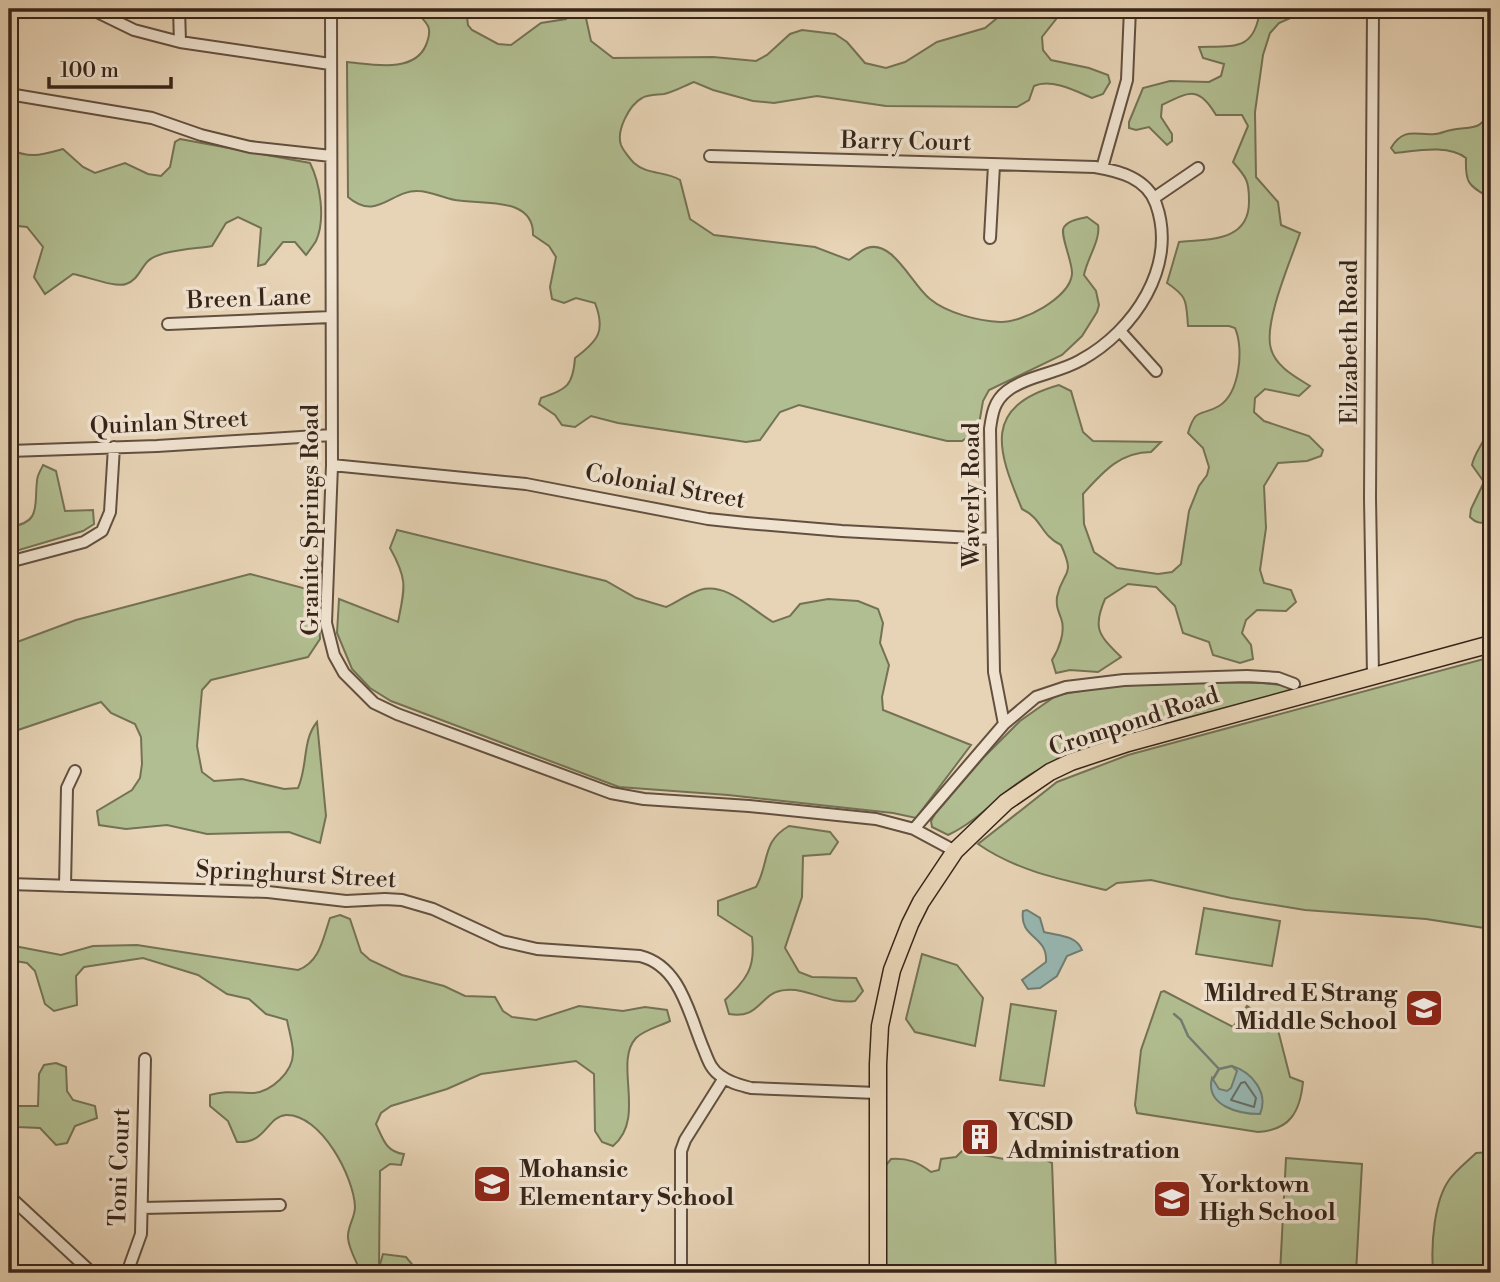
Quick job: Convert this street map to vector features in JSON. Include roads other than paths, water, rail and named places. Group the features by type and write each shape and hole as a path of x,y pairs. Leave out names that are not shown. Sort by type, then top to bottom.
{"highway":[{"name":"Crompond Road","path":"878,1273 877,1093 880,1026 892,970 910,924 921,902 955,851 1006,802 1071,762 1128,743 1491,644"}],"street":[{"path":"91,9 134,30 180,43 330,64"},
{"path":"179,9 180,43"},
{"name":"Granite Springs Road","path":"331,9 332,465 326,623 334,655 344,673 374,703 441,731 627,797 876,819 914,829 955,851"},
{"path":"1130,9 1127,78 1102,169 1128,175 1144,185 1154,198 1198,168"},
{"name":"Elizabeth Road","path":"1373,9 1370,457 1373,676"},
{"path":"9,94 152,118 201,135 250,147 331,156"},
{"name":"Barry Court","path":"710,156 1102,169"},
{"path":"990,238 994,165"},
{"name":"Waverly Road","path":"1004,724 994,672 990,429 995,404 1008,390 1080,361 1111,340 1143,303 1161,254 1160,214 1154,198"},
{"name":"Breen Lane","path":"168,324 331,317"},
{"path":"1120,331 1156,371"},
{"name":"Quinlan Street","path":"9,451 332,435"},
{"path":"9,562 85,542 102,531 110,512 114,447"},
{"name":"Colonial Street","path":"332,465 526,484 721,520 842,531 992,539"},
{"path":"914,829 1004,724 1036,697 1066,687 1088,684 1247,677 1278,678 1294,684"},
{"path":"65,886 67,788 75,771"},
{"name":"Springhurst Street","path":"9,884 268,892 346,901 393,900 433,909 502,941 537,949 624,954 653,960 666,969 674,981 710,1066 724,1078"},
{"name":"Toni Court","path":"127,1273 141,1234 145,1059"},
{"path":"681,1273 681,1151 685,1140 724,1078 751,1088 877,1093"},
{"path":"9,1196 92,1273"},
{"path":"142,1208 280,1205"}],"water":[{"path":"1027,910 1040,918 1044,932 1076,941 1082,950 1067,956 1057,976 1040,988 1028,989 1022,980 1046,962 1043,947 1025,927 1023,911"},
{"path":"1232,1066 1246,1073 1257,1084 1262,1098 1260,1114 1234,1110 1219,1102 1214,1095 1211,1088 1212,1078 1219,1089 1227,1091 1231,1088 1237,1071"}],"waterway":[{"path":"1174,1014 1181,1020 1188,1036 1219,1069"},
{"path":"1213,1079 1219,1069 1232,1066"}],"place":[{"name":"Mildred E Strang Middle School","path":"1424,1008"},
{"name":"YCSD Administration","path":"980,1137"},
{"name":"Mohansic Elementary School","path":"492,1184"},
{"name":"Yorktown High School","path":"1172,1199"}]}
